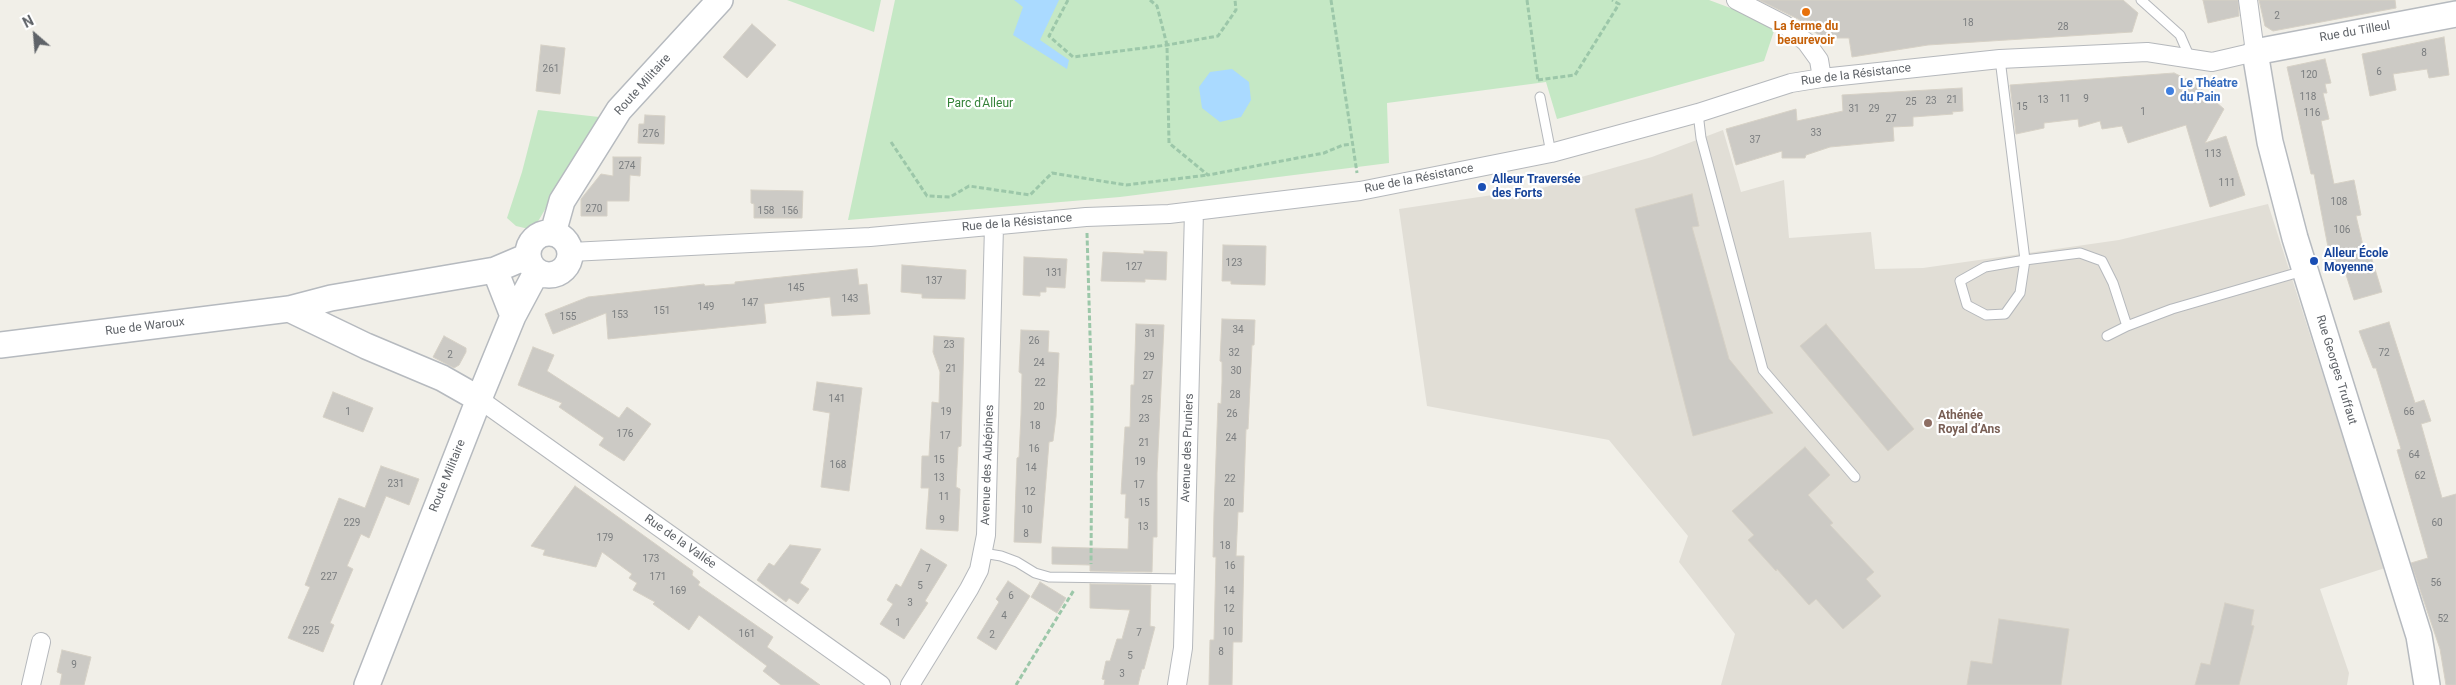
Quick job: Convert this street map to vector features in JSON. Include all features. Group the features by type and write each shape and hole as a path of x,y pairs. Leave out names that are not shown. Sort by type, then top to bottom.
{"street":[{"name":"Route Militaire","path":"553,233 562,201 619,110 720,0"},
{"path":"1736,0 1785,24 1806,42 1819,60 1822,78"},
{"path":"2248,0 2255,52"},
{"name":"Rue du Tilleul","path":"2255,52 2456,14"},
{"name":"Rue de la Résistance","path":"570,252 870,237 1086,217 1194,211 1360,191 1551,153 1698,113 1791,83 1822,78 2000,59 2148,52 2212,62 2255,52"},
{"name":"Rue Georges Truffaut","path":"2255,52 2270,142 2305,270 2419,636 2428,685"},
{"name":"Avenue des Pruniers","path":"1177,685 1183,648 1194,211"},
{"name":"Avenue des Aubépines","path":"910,685 969,589 979,570 983,553 986,535 994,226"},
{"path":"553,233 565,239 570,252 567,265 557,274 543,274 532,264 528,250 535,238 540,234 553,233"},
{"name":"Route Militaire","path":"367,685 532,264"},
{"name":"Rue de Waroux","path":"0,345 289,309 331,298 532,264"},
{"path":"495,270 513,316"},
{"path":"289,309 366,346 442,378 479,399"},
{"name":"Rue de la Vallée","path":"479,399 881,685"},
{"path":"31,685 41,642"}],"lane":[{"path":"2141,0 2180,36 2190,58"},
{"path":"2000,59 2025,260 2020,293 2005,314 1986,316 1967,305 1960,281 1985,267 2025,260 2080,253 2102,261 2114,283 2127,326"},
{"path":"1540,97 1551,153"},
{"path":"1698,113 1701,138 1763,370 1855,477"},
{"path":"2107,336 2127,326 2172,309 2305,270"},
{"path":"983,553 1001,556 1017,562 1035,573 1049,576 1185,579"}],"path":[{"path":"1068,0 1049,36 1073,57 1167,45 1218,36 1236,10 1235,0"},
{"path":"1150,0 1157,6 1167,45 1169,143 1208,175"},
{"path":"1332,0 1360,191"},
{"path":"1527,0 1540,97"},
{"path":"1538,80 1575,75 1619,4 1612,0"},
{"path":"891,142 927,196 950,197 969,186 1030,195 1052,173 1126,185 1208,175 1324,153 1343,144 1353,144"},
{"path":"1016,685 1091,564 1092,500 1086,217"}],"shaded area":[{"name":"Athénée Royal d’Ans","path":"1723,130 1741,192 1784,180 1789,238 1871,232 1875,269 1923,268 2119,240 2268,204 2385,568 2320,589 2349,673 2347,685 1721,685 1735,634 1679,562 1688,536 1609,440 1427,406 1399,209 1546,187 1652,157"}],"green space":[{"path":"787,0 881,0 874,32"},
{"name":"Parc d'Alleur","path":"895,0 1709,0 1776,25 1764,61 1557,119 1546,82 1387,103 1389,163 1120,197 848,220"},
{"path":"538,110 599,117 533,230 516,226 507,218 522,172"}],"water":[{"path":"1014,0 1059,0 1040,40 1069,60 1067,69 1013,35 1023,7"},
{"path":"1232,69 1249,82 1251,100 1241,117 1220,122 1202,108 1199,87 1210,72"}],"building":[{"path":"1759,0 2123,0 2138,13 2132,32 1928,45 1852,57 1849,38 1824,38 1800,23 1800,20"},
{"path":"2203,0 2238,0 2239,16 2208,23"},
{"path":"2259,0 2395,0 2396,8 2273,31 2265,26"},
{"path":"752,24 776,45 747,78 723,57"},
{"path":"2444,37 2449,75 2429,78 2427,69 2393,74 2396,90 2370,96 2362,54"},
{"path":"541,45 565,48 560,94 536,91"},
{"path":"2325,59 2331,83 2325,84 2327,93 2323,93 2329,119 2321,121 2334,184 2354,180 2361,215 2356,216 2366,258 2371,256 2382,292 2354,300 2343,265 2332,268 2314,174 2311,174 2287,67"},
{"path":"2174,73 2193,82 2224,109 2205,143 2226,136 2245,195 2210,207 2186,125 2128,143 2122,126 2102,129 2100,121 2079,127 2078,119 2044,123 2044,128 2016,134 2010,85"},
{"path":"1962,88 1963,111 1952,112 1953,114 1913,117 1913,126 1893,127 1894,141 1830,147 1806,155 1805,158 1782,158 1782,151 1736,165 1726,129 1796,109 1797,121 1843,111 1842,95"},
{"path":"645,115 665,116 664,144 638,143 639,124 644,124"},
{"path":"613,157 641,157 640,176 630,175 629,201 607,201 607,216 581,216 581,199 601,174 613,176"},
{"path":"751,190 803,191 802,218 754,218"},
{"path":"1692,194 1699,226 1692,227 1729,359 1773,413 1693,436 1635,209"},
{"path":"1223,245 1266,246 1265,285 1231,284 1231,281 1222,281"},
{"path":"1144,251 1167,252 1166,280 1145,279 1145,282 1101,281 1103,252 1144,254"},
{"path":"1024,257 1067,259 1065,288 1046,287 1046,292 1040,292 1040,296 1023,295"},
{"path":"902,265 966,270 965,299 922,298 922,294 901,292"},
{"path":"857,269 859,285 867,284 870,314 832,316 830,297 764,304 766,323 608,339 606,313 553,334 545,314 588,297 704,284 705,286 735,284 735,282"},
{"path":"1222,319 1255,320 1248,429 1246,429 1243,512 1238,512 1236,556 1244,556 1242,642 1233,642 1232,685 1209,685 1210,640 1214,640 1216,557 1213,557 1214,512 1218,403 1221,404 1222,382 1222,362 1220,361"},
{"path":"2389,322 2415,403 2424,400 2431,421 2421,424 2442,498 2456,494 2456,685 2446,685 2440,649 2411,563 2428,558 2397,450 2401,449 2376,368 2373,368 2359,331"},
{"path":"1136,324 1164,325 1157,473 1157,537 1153,537 1152,572 1090,571 1090,565 1052,564 1052,547 1128,549 1129,518 1125,518 1126,494 1121,494 1125,427 1130,427 1131,385 1134,385"},
{"path":"1826,324 1914,429 1888,451 1800,346"},
{"path":"1021,330 1049,331 1048,352 1059,353 1056,417 1053,441 1049,442 1041,543 1014,542 1017,458 1019,457 1021,415 1022,374 1019,372"},
{"path":"444,336 466,348 466,352 459,365 454,368 433,357"},
{"path":"934,336 964,338 961,446 958,447 956,487 960,489 958,531 926,529 929,488 921,488 922,456 929,456 932,402 939,403 940,372 933,352"},
{"path":"533,347 554,355 547,371 619,418 627,407 651,424 624,461 599,445 604,438 559,407 562,403 518,385"},
{"path":"817,382 862,388 849,491 821,487 830,413 813,410"},
{"path":"333,392 373,408 363,432 323,417"},
{"path":"1805,447 1830,475 1808,495 1833,523 1830,525 1874,572 1866,579 1881,596 1843,629 1816,599 1809,605 1777,569 1776,571 1748,540 1754,535 1732,511"},
{"path":"381,466 419,479 409,505 386,496 369,538 361,534 347,566 353,569 330,623 334,625 323,652 288,638 310,587 305,585 339,498 365,508"},
{"path":"575,486 693,571 692,575 700,582 698,585 773,637 767,647 820,685 781,685 763,671 767,666 699,615 689,630 653,604 655,602 633,590 637,583 629,578 632,574 602,552 596,567 543,555 545,550 531,546"},
{"path":"790,545 821,549 800,583 809,589 798,604 789,598 786,602 757,580 769,563 774,566"},
{"path":"921,549 947,565 925,601 928,603 904,639 880,624 893,604 887,600 896,584 901,587"},
{"path":"1008,581 1030,596 996,650 977,638 999,602 996,599"},
{"path":"1040,582 1066,598 1057,613 1031,597"},
{"path":"1090,584 1151,585 1150,626 1155,627 1138,685 1104,685 1105,680 1102,679 1106,661 1110,661 1117,639 1122,639 1130,610 1090,608"},
{"path":"2225,603 2254,610 2251,625 2254,626 2239,685 2195,685 2201,663 2210,665"},
{"path":"1999,619 2069,629 2061,685 1967,685 1971,661 1992,664"},
{"path":"62,650 91,657 84,685 60,685 62,674 57,672"}],"place":[{"name":"La ferme du beaurevoir","path":"1806,12"},
{"name":"Le Théatre du Pain","path":"2170,91"},
{"name":"Alleur Traversée des Forts","path":"1482,187"},
{"name":"Alleur École Moyenne","path":"2314,261"},
{"name":"Athénée Royal d’Ans","path":"1928,423"}]}
